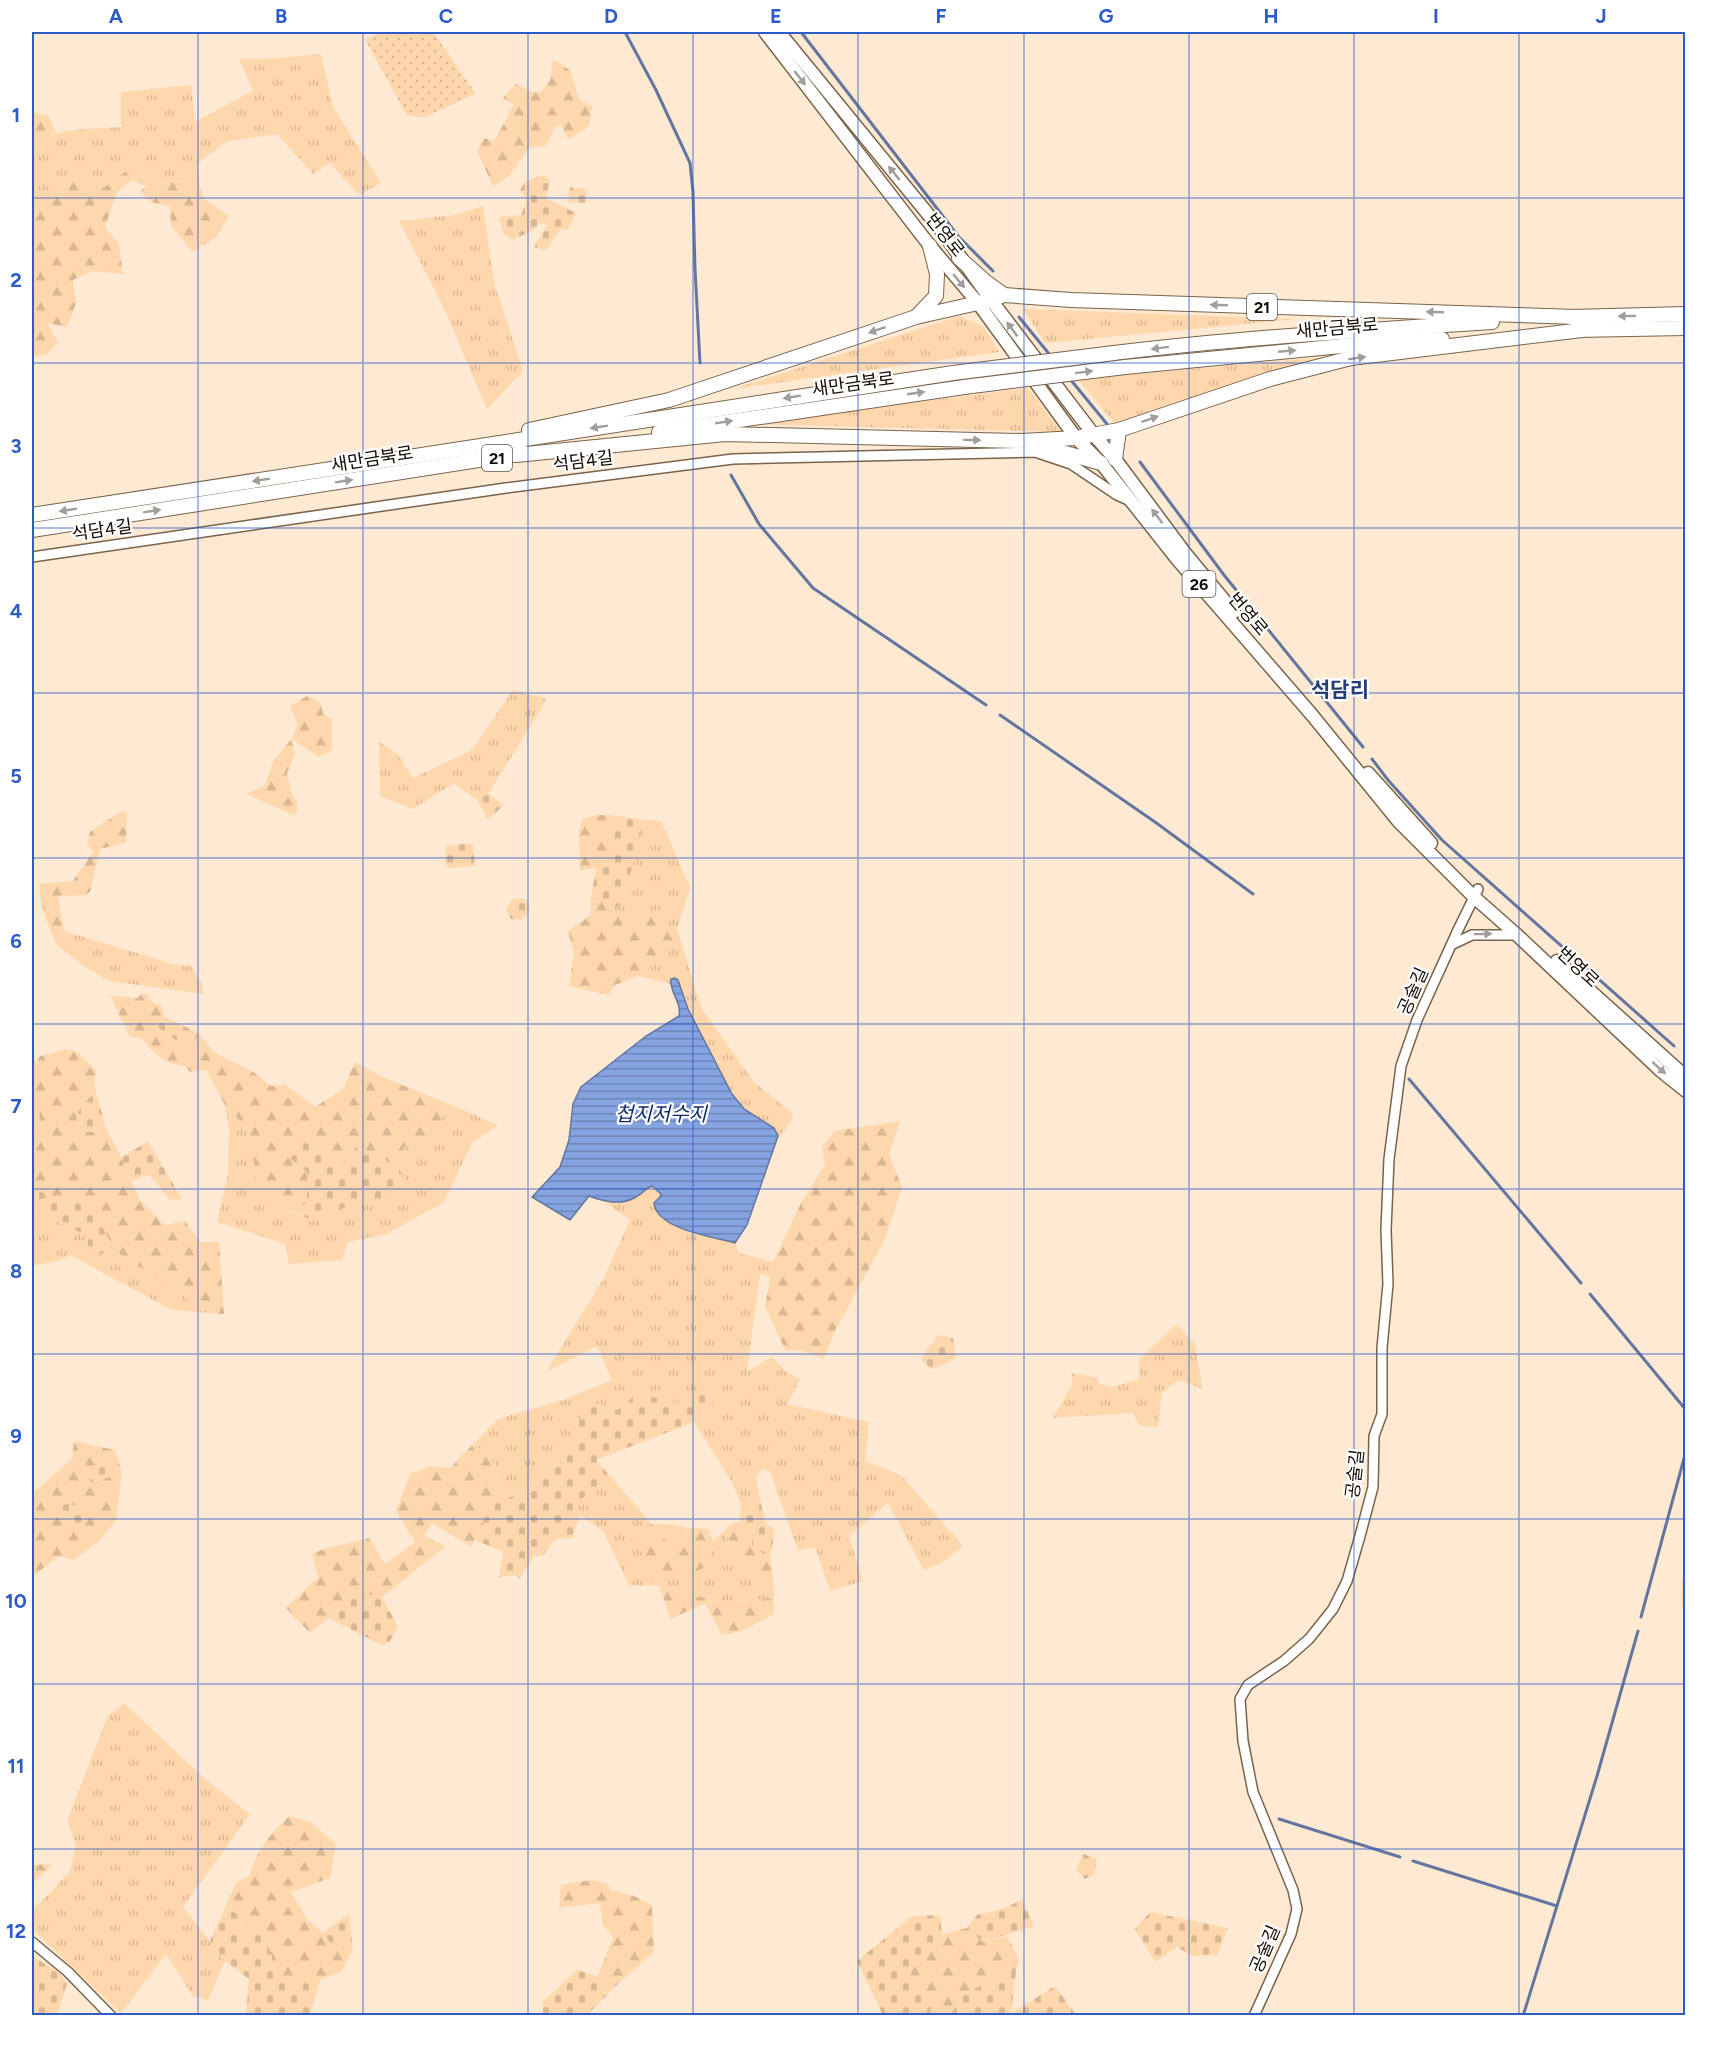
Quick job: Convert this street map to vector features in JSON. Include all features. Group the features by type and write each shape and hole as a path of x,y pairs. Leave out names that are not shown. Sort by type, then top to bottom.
{"highway":[{"name":"21","path":"433,453 669,400 916,317 936,296 937,274 930,246"},
{"path":"959,258 1004,296"},
{"name":"21","path":"1004,296 1580,323"},
{"path":"916,317 1004,296"},
{"name":"새만금북로","path":"32,530 964,387 1125,367 1686,314"},
{"name":"21","path":"516,455 724,434 1022,441 1076,438 1119,430 1270,379 1351,358 1580,323"},
{"name":"새만금북로","path":"32,516 953,373 1181,345 1374,329 1580,323 1686,328"},
{"path":"1115,459 1119,430"},
{"path":"1022,441 1101,463"}],"main road":[{"name":"번영로","path":"765,32 930,246 984,302 1115,459 1185,553 1358,763 1517,935 1661,1071 1686,1091"},
{"name":"번영로","path":"779,32 940,230 984,302 1076,438 1101,463 1177,559 1312,715 1399,822 1476,893 1686,1077"}],"street":[{"name":"석담4길","path":"32,557 495,489 733,459 1035,452 1071,464 1117,495 1131,501"},
{"name":"공술길","path":"1254,2016 1292,1934 1298,1909 1293,1890 1253,1792 1243,1741 1240,1699 1248,1685 1284,1661 1309,1639 1333,1609 1347,1581 1364,1524 1373,1487 1374,1436 1382,1414 1382,1348 1388,1284 1387,1192 1401,1066 1410,1038 1476,893"},
{"path":"1451,945 1472,935 1517,935"},
{"path":"32,1942 68,1972 111,2016"}],"green space":[{"path":"383,32 433,32 476,94 425,117 407,116 365,39"},
{"path":"321,54 333,107 381,183 359,195 330,163 313,174 277,134 226,142 198,163 199,183 174,181 148,186 139,171 115,179 105,187 89,187 77,174 32,211 30,170 33,150 39,142 60,133 72,130 121,127 121,92 191,85 195,122 253,91 239,59"},
{"path":"553,59 571,71 579,100 592,106 589,126 569,140 560,124 554,129 547,145 529,148 509,176 493,186 477,151 484,138 494,141 514,105 503,98 516,84 532,92 541,92 550,81"},
{"path":"32,113 48,115 56,132 37,143 32,151"},
{"path":"129,169 139,171 148,186 174,181 199,183 204,199 229,216 216,237 192,252 171,225 170,206 151,202 140,191 147,186 132,180 117,192 105,227 119,244 123,274 92,271 73,280 76,303 67,327 47,323 58,342 46,355 32,356 32,211 77,174 89,187 105,187"},
{"path":"542,175 550,179 546,198 576,213 568,230 561,229 545,251 534,247 548,225 540,223 534,230 512,240 504,234 499,217 521,215 527,200 520,190 525,182"},
{"path":"570,187 587,189 586,203 568,202"},
{"path":"483,206 495,286 523,371 487,409 444,308 399,221 455,215"},
{"path":"1023,309 1298,319 1045,343"},
{"path":"959,316 983,326 999,352 733,389"},
{"path":"1325,357 1115,424 1078,379"},
{"path":"1028,388 1061,432 754,424 1002,391"},
{"path":"513,690 547,699 488,794 477,800 454,783 413,809 380,796 379,741 398,755 413,778 472,750"},
{"path":"307,696 319,702 323,714 332,720 332,750 319,757 292,739 295,754 287,773 291,792 297,802 297,813 293,815 247,794 265,785 273,762 292,738 298,725 290,706"},
{"path":"488,794 504,805 488,820 477,800"},
{"path":"121,811 127,812 126,843 100,849 90,892 85,895 58,896 64,931 57,945 43,908 39,884 73,881 94,851 87,844 90,832"},
{"path":"596,815 610,815 612,832 605,867 580,870 579,830 582,819"},
{"path":"610,815 644,820 625,896 611,917 603,901 590,902 596,868 605,867 612,832"},
{"path":"644,820 661,821 690,887 677,929 651,917 611,917 625,896"},
{"path":"473,843 475,866 448,868 445,862 446,846"},
{"path":"523,898 529,905 527,914 521,920 511,919 506,909 512,900"},
{"path":"603,901 611,917 651,917 677,929 682,944 654,959 639,976 615,985 608,995 569,986 574,953 568,931 591,914 590,902"},
{"path":"64,931 173,964 191,966 201,982 204,994 109,981 84,966 57,945"},
{"path":"682,944 701,1008 755,1083 791,1112 793,1119 777,1140 777,1131 744,1109 732,1094 688,1009 678,980 672,979 670,984 639,976 654,959"},
{"path":"143,993 148,995 149,1000 162,1006 164,1017 156,1026 184,1046 192,1047 199,1033 215,1053 252,1071 271,1086 285,1084 315,1107 343,1089 355,1062 383,1077 449,1104 435,1131 421,1145 403,1147 397,1166 357,1146 340,1166 318,1143 291,1159 307,1172 307,1202 296,1213 283,1209 256,1183 248,1130 225,1105 206,1070 190,1072 185,1066 160,1057 141,1038 130,1037 110,995 137,998"},
{"path":"164,1017 199,1033 192,1047 184,1046 156,1026"},
{"path":"66,1049 77,1052 97,1071 94,1079 96,1093 82,1104 86,1132 107,1131 140,1200 165,1225 185,1221 200,1242 219,1242 224,1314 210,1313 114,1250 92,1206 71,1202 62,1204 32,1186 32,1133 38,1130 32,1095 32,1051 36,1063 40,1056"},
{"path":"96,1093 107,1131 86,1132 76,1119 82,1104"},
{"path":"32,1095 40,1115 38,1130 32,1133"},
{"path":"449,1104 498,1125 472,1143 444,1202 387,1234 348,1242 342,1260 289,1264 285,1244 217,1222 228,1174 229,1129 225,1105 248,1130 252,1147 283,1209 311,1220 336,1213 366,1194 405,1180 397,1166 403,1146 435,1131"},
{"path":"900,1121 889,1154 902,1187 885,1239 835,1331 824,1359 801,1350 786,1351 765,1307 773,1262 801,1203 825,1165 822,1147 835,1131"},
{"path":"148,1141 182,1199 170,1200 150,1175 132,1180 121,1158"},
{"path":"318,1143 340,1166 357,1146 397,1166 405,1180 383,1202 366,1194 336,1213 311,1220 296,1213 307,1202 307,1172 291,1159 289,1144"},
{"path":"32,1186 62,1204 71,1202 92,1206 114,1250 87,1257 88,1236 32,1210"},
{"path":"649,1186 661,1194 666,1221 697,1233 735,1243 739,1253 773,1262 770,1277 760,1274 747,1372 772,1357 786,1372 800,1380 787,1404 869,1422 865,1461 901,1475 963,1546 943,1562 924,1570 888,1503 849,1536 863,1581 830,1591 815,1547 798,1551 770,1471 762,1469 756,1478 759,1496 741,1504 732,1482 694,1422 722,1401 673,1402 636,1393 623,1407 609,1414 563,1461 523,1491 493,1505 500,1493 495,1464 474,1443 498,1419 563,1400 612,1380 597,1346 546,1372 604,1278 630,1220 606,1203 634,1197"},
{"path":"32,1210 88,1236 87,1257 114,1250 210,1313 172,1310 70,1255 57,1261 32,1266"},
{"path":"1177,1324 1195,1345 1203,1389 1178,1380 1162,1393 1158,1427 1140,1426 1133,1413 1053,1418 1073,1383 1071,1373 1098,1378 1099,1384 1113,1387 1139,1379 1139,1359"},
{"path":"938,1335 953,1338 956,1357 946,1364 931,1369 921,1359"},
{"path":"703,1392 722,1401 694,1422 596,1460 610,1476 576,1503 580,1515 572,1539 557,1538 542,1556 534,1556 519,1579 516,1575 499,1577 503,1552 475,1540 493,1505 523,1491 563,1461 583,1411 591,1404 601,1404 610,1413 623,1407 636,1393 673,1402 689,1403"},
{"path":"74,1441 115,1450 122,1471 116,1520 100,1540 74,1560 59,1556 32,1577 32,1494 72,1459"},
{"path":"474,1443 495,1464 500,1493 471,1547 432,1523 424,1536 446,1546 382,1597 360,1593 310,1633 286,1608 318,1577 312,1554 369,1538 385,1564 415,1542 396,1511 410,1474 430,1466 450,1468"},
{"path":"103,1463 116,1474 94,1484 87,1478 85,1469"},
{"path":"610,1476 652,1524 652,1579 714,1547 712,1542 724,1531 731,1546 739,1552 740,1564 774,1589 774,1598 724,1603 659,1586 629,1585 603,1531 580,1515 576,1503"},
{"path":"759,1496 766,1524 775,1530 770,1558 752,1546 752,1532 745,1524 740,1523 741,1504"},
{"path":"66,1504 84,1506 85,1519 75,1527 65,1525 52,1511"},
{"path":"734,1522 745,1524 752,1532 752,1546 770,1558 774,1589 740,1564 739,1552 731,1546 724,1531"},
{"path":"652,1524 688,1528 684,1548 678,1554"},
{"path":"652,1524 678,1554 684,1548 688,1528 709,1529 714,1547 704,1567 698,1571 652,1580 636,1528"},
{"path":"1685,1569 1685,1621 1682,1582"},
{"path":"659,1586 724,1603 774,1598 774,1614 742,1631 722,1635 705,1603 671,1619"},
{"path":"360,1593 382,1597 398,1627 390,1641 383,1646 329,1618"},
{"path":"124,1703 206,1780 250,1814 183,1907 225,1961 208,2000 193,1996 166,1954 121,2013 32,1929 32,1910 70,1871 76,1845 67,1821 108,1716"},
{"path":"289,1816 312,1823 336,1844 330,1878 291,1892 308,1920 323,1933 332,1945 353,1950 340,1973 305,1984 274,1973 271,1953 245,1938 240,1915 225,1908 236,1883 249,1876 265,1843"},
{"path":"1083,1854 1097,1859 1094,1875 1085,1879 1076,1870"},
{"path":"53,1864 32,1885 32,1865"},
{"path":"591,1880 608,1884 610,1890 634,1896 652,1905 654,1952 619,1983 598,1976 613,1937 603,1925 600,1903 559,1908 561,1885"},
{"path":"1022,1900 1034,1926 983,1942 967,1928 977,1915 1002,1909"},
{"path":"225,1908 240,1915 245,1938 262,1934 271,1953 274,1973 305,1984 320,1979 310,2015 246,2015 249,1979 225,1961 210,1941"},
{"path":"1150,1912 1228,1928 1217,1955 1192,1956 1177,1947 1155,1962 1135,1929"},
{"path":"349,1914 353,1950 332,1945 323,1933"},
{"path":"940,1915 942,1934 908,1973 916,1987 933,2006 928,2015 883,2015 857,1961 912,1916"},
{"path":"967,1928 983,1942 1007,1936 1019,1960 1016,1971 966,1992 950,2015 928,2015 933,2006 916,1987 908,1973 942,1934"},
{"path":"32,1956 60,1973 67,1984 57,2015 32,2015"},
{"path":"577,1970 619,1983 587,2015 543,2015 543,2002"},
{"path":"1016,1971 1011,2013 1055,1986 1076,2015 950,2015 966,1992"}],"water":[{"name":"첩지저수지","path":"671,979 678,980 688,1009 732,1094 744,1109 774,1128 778,1136 747,1225 735,1243 675,1226 657,1212 654,1203 661,1194 652,1186 630,1200 618,1202 589,1196 570,1220 532,1197 560,1167 569,1140 573,1104 581,1087 646,1036 679,1016 679,1006 671,984"}],"waterway":[{"path":"625,32 656,90 690,163 700,363"},
{"path":"801,32 959,237 993,271"},
{"path":"1019,317 1050,355"},
{"path":"1070,379 1107,424"},
{"path":"1140,462 1224,575 1363,747"},
{"path":"731,475 759,524 813,588 986,705"},
{"path":"1000,715 1155,822 1253,894"},
{"path":"1372,759 1442,840 1674,1046"},
{"path":"1409,1079 1581,1283"},
{"path":"1590,1294 1686,1410"},
{"path":"1641,1617 1686,1451"},
{"path":"1523,2016 1597,1776 1638,1631"},
{"path":"1279,1819 1400,1857"},
{"path":"1413,1861 1557,1906"}],"district":[{"name":"석담리","path":"1340,689"}]}
